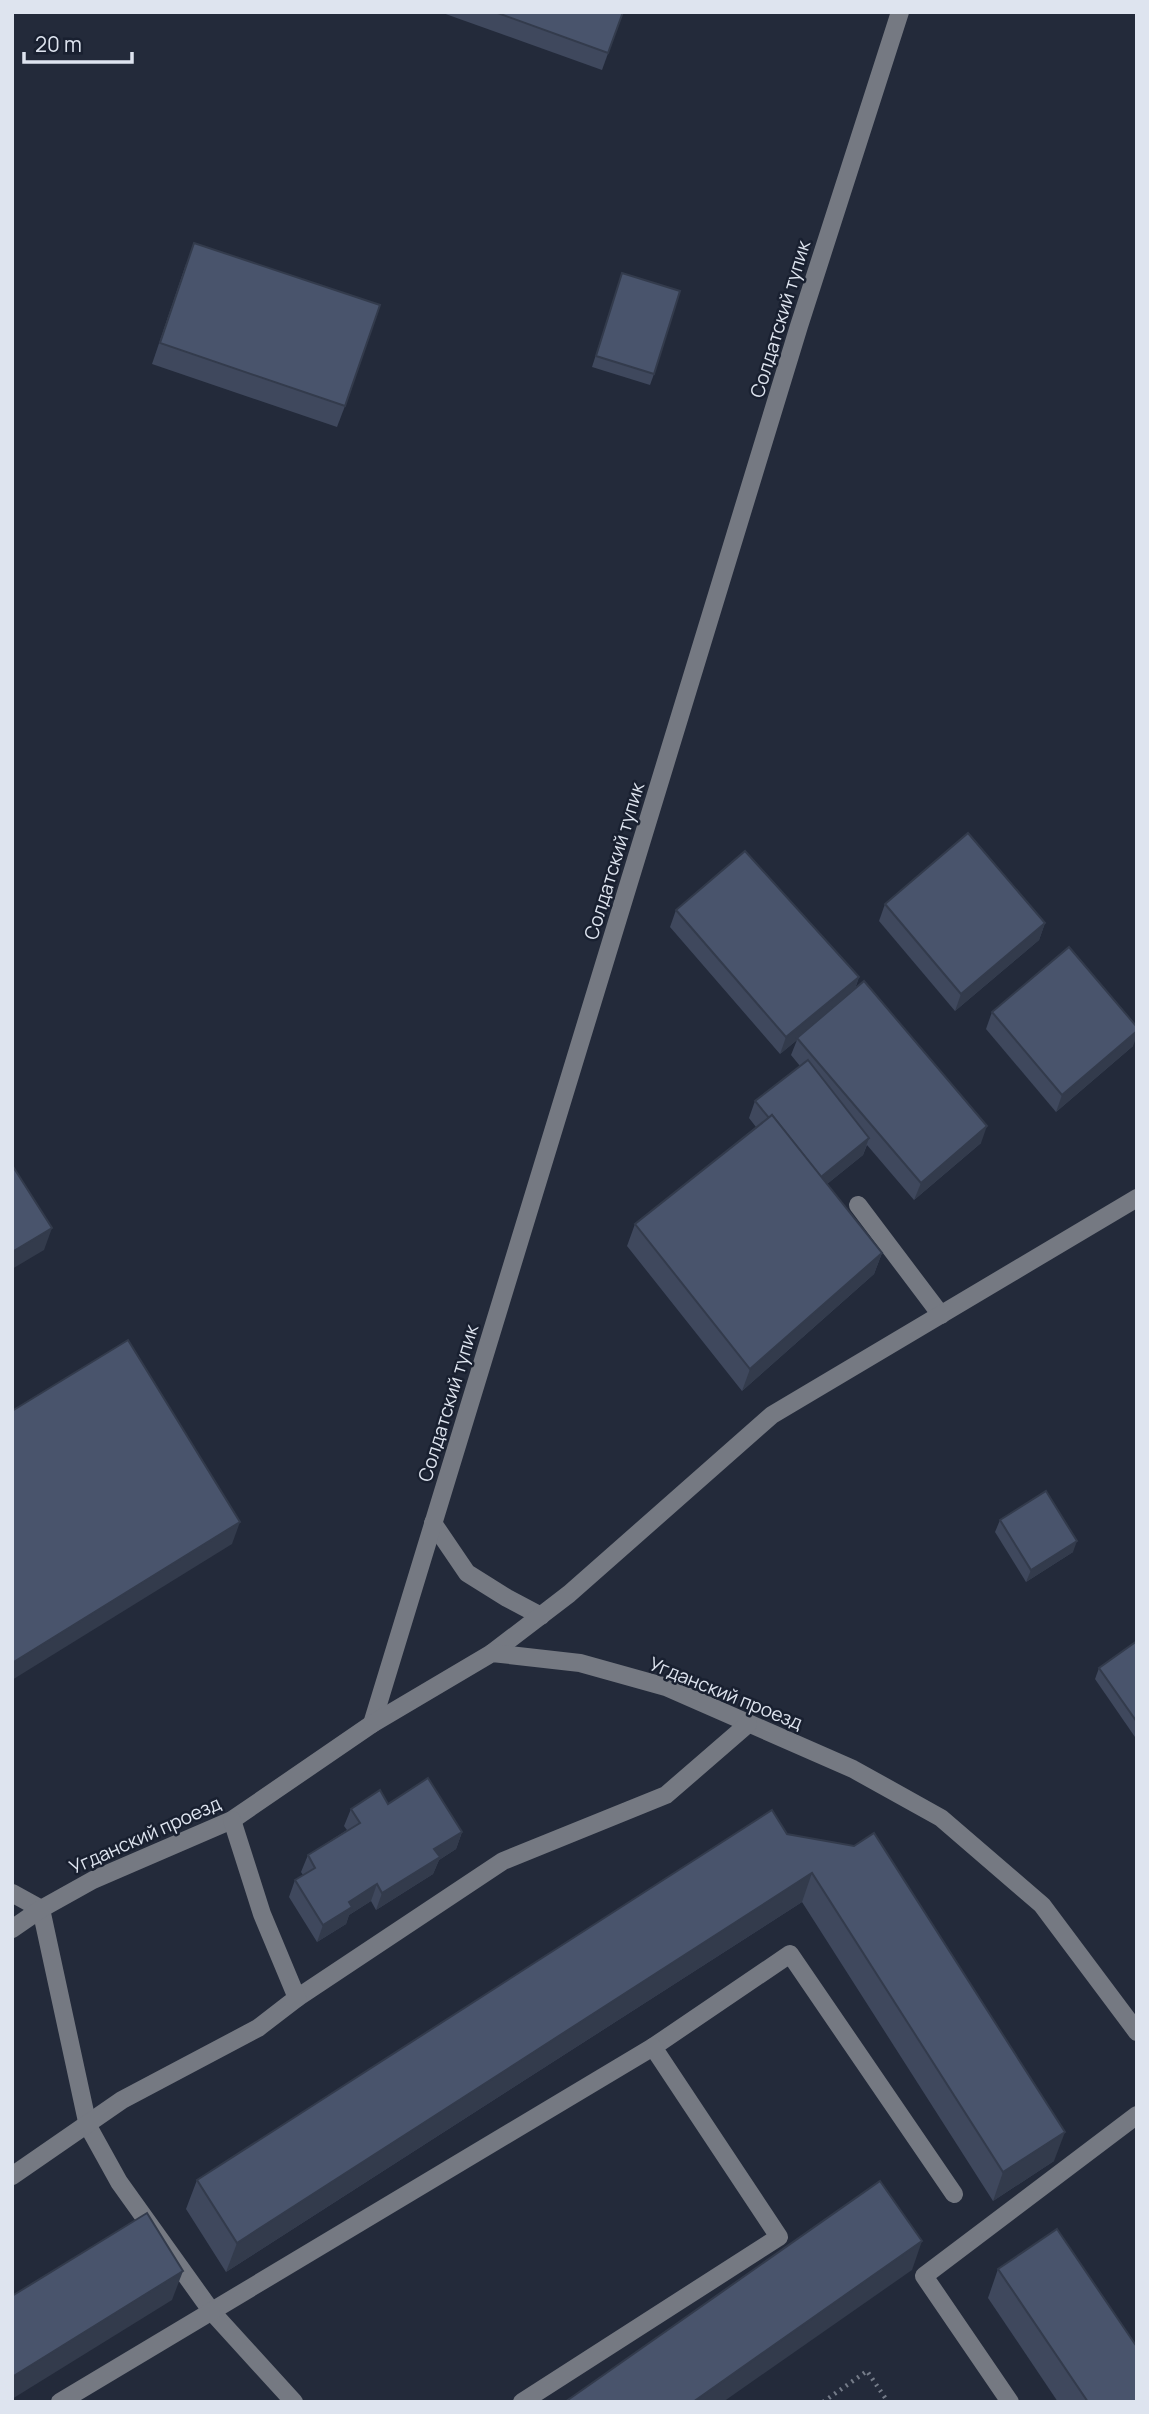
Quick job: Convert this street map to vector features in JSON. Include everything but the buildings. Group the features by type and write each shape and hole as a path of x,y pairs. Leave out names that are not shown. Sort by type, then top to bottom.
{"street":[{"name":"Солдатский тупик","path":"372,1724 791,353 900,12"},
{"path":"492,1653 569,1594 772,1415 1137,1198"},
{"path":"858,1205 941,1315"},
{"path":"433,1523 467,1573 541,1616"},
{"name":"Угданский проезд","path":"12,1929 41,1909 93,1880 232,1820 372,1724 492,1653 580,1663 666,1688 853,1769 941,1818 1042,1905 1137,2032"},
{"path":"12,2176 122,2101 258,2028 297,1998 503,1861 666,1795 748,1724"},
{"path":"232,1820 262,1913 297,1998"},
{"path":"12,1894 41,1909 88,2126 119,2182 212,2312 294,2402"},
{"path":"60,2402 653,2047 790,1954 954,2194"},
{"path":"522,2402 779,2236 653,2047"},
{"path":"1010,2402 924,2276 1137,2115"}],"path":[{"path":"822,2402 867,2371 888,2402"}]}
